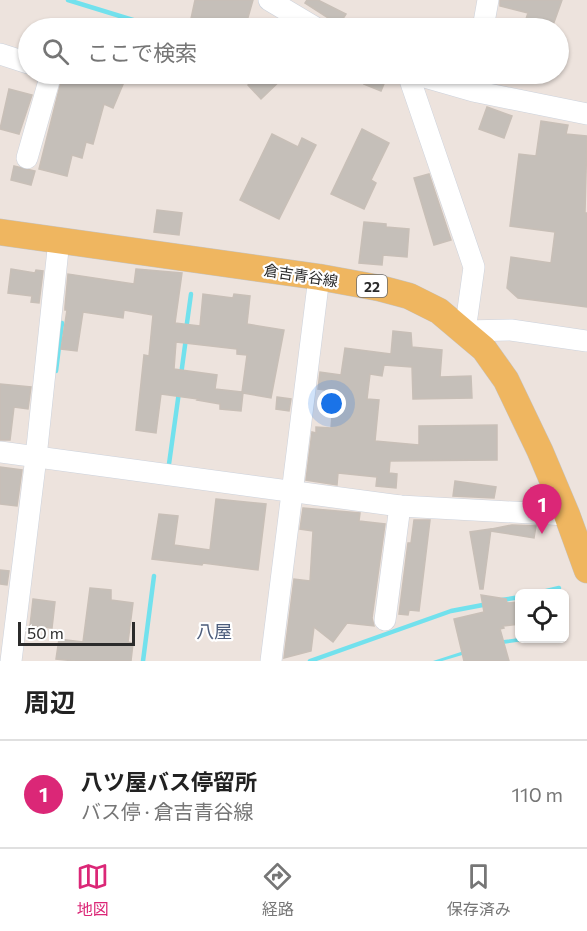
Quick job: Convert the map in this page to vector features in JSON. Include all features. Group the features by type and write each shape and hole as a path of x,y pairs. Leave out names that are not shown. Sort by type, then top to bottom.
{"main road":[{"name":"倉吉青谷線","path":"0,232 319,277 409,296 439,311 484,349 506,380 540,451 587,570"}],"street":[{"path":"269,0 299,18"},
{"path":"485,18 488,0"},
{"path":"0,54 18,60"},
{"path":"27,158 48,84"},
{"path":"411,84 474,267 465,331 511,330 587,341"},
{"path":"482,84 587,114"},
{"path":"10,661 36,458 59,240"},
{"path":"271,661 319,277"},
{"path":"0,452 400,506 567,515"},
{"path":"385,620 400,506"}],"water":[{"path":"515,638 515,642 496,645 442,661 433,661 495,641"}],"building":[{"path":"195,0 253,0 248,18 191,18"},
{"path":"307,0 318,0 346,14 343,18 328,18 305,3"},
{"path":"500,0 562,0 556,18 526,18 528,13 500,6"},
{"path":"60,84 123,84 113,108 104,104 93,144 86,142 82,158 72,155 67,176 39,169"},
{"path":"249,84 277,84 261,99"},
{"path":"364,84 384,84 381,91"},
{"path":"9,89 32,95 19,134 0,129"},
{"path":"487,107 512,116 504,138 479,129"},
{"path":"541,121 568,125 566,134 587,136 585,213 587,213 587,307 518,298 507,288 511,257 551,263 555,232 510,226 519,154 536,156"},
{"path":"362,129 389,143 371,180 376,183 364,209 331,194"},
{"path":"272,134 298,147 302,138 316,145 279,219 240,200"},
{"path":"14,166 35,171 31,185 11,180"},
{"path":"429,174 451,240 434,245 414,178"},
{"path":"157,210 182,213 179,235 154,232"},
{"path":"364,222 409,229 407,257 383,255 382,265 359,263"},
{"path":"11,269 35,273 36,270 43,271 39,303 31,302 32,296 8,293"},
{"path":"136,269 182,273 175,323 200,326 203,294 233,298 234,294 250,296 247,324 284,330 271,398 243,393 241,411 220,409 220,404 198,399 161,394 156,433 136,430 144,355 149,356 153,315 124,310 123,318 83,312 77,351 61,349 67,310 65,307 68,274 134,284","holes":["176,342 237,349 237,354 247,355 242,392 215,389 217,375 174,369"]},
{"path":"393,331 411,333 412,347 442,350 440,377 471,376 472,398 413,399 412,367 384,365 382,376 370,374 367,399 379,400 375,441 419,445 419,426 497,425 497,460 390,461 389,473 397,474 396,488 376,486 377,477 338,473 337,485 306,480 312,432 316,433 316,427 331,428 334,391 318,389 320,372 341,375 345,348 391,354"},
{"path":"0,384 31,387 28,409 14,407 10,440 0,440"},
{"path":"277,397 291,399 289,411 276,409"},
{"path":"0,467 22,470 17,506 0,504"},
{"path":"455,481 496,487 494,498 453,496"},
{"path":"216,499 266,504 258,570 152,559 159,514 178,516 174,545 210,550"},
{"path":"303,508 360,513 359,521 385,524 372,618 374,626 347,623 333,642 314,627 311,651 284,658 294,579 310,581 313,531 300,529"},
{"path":"414,520 430,520 419,611 409,610 408,615 399,614 408,543 411,543"},
{"path":"512,525 536,526 534,538 491,531 491,529"},
{"path":"491,529 483,589 480,589 470,532"},
{"path":"0,570 9,571 7,585 0,584"},
{"path":"90,588 111,590 111,600 133,603 128,642 133,643 131,661 56,659 59,639 83,642"},
{"path":"481,595 506,599 507,603 515,602 515,624 503,626 504,628 500,629 509,661 464,661 454,619 484,612"},
{"path":"33,599 55,602 52,628 30,626"}],"waterway":[{"path":"68,0 126,18"},
{"path":"186,330 191,294"},
{"path":"56,371 62,323"},
{"path":"181,375 186,338"},
{"path":"169,464 179,392"},
{"path":"143,661 154,576"},
{"path":"555,589 559,588"},
{"path":"502,600 515,598"},
{"path":"310,661 451,611 488,604"}],"place":[{"name":"八ツ屋バス停留所","path":"542,534"}],"district":[{"name":"八屋","path":"214,631"}]}
